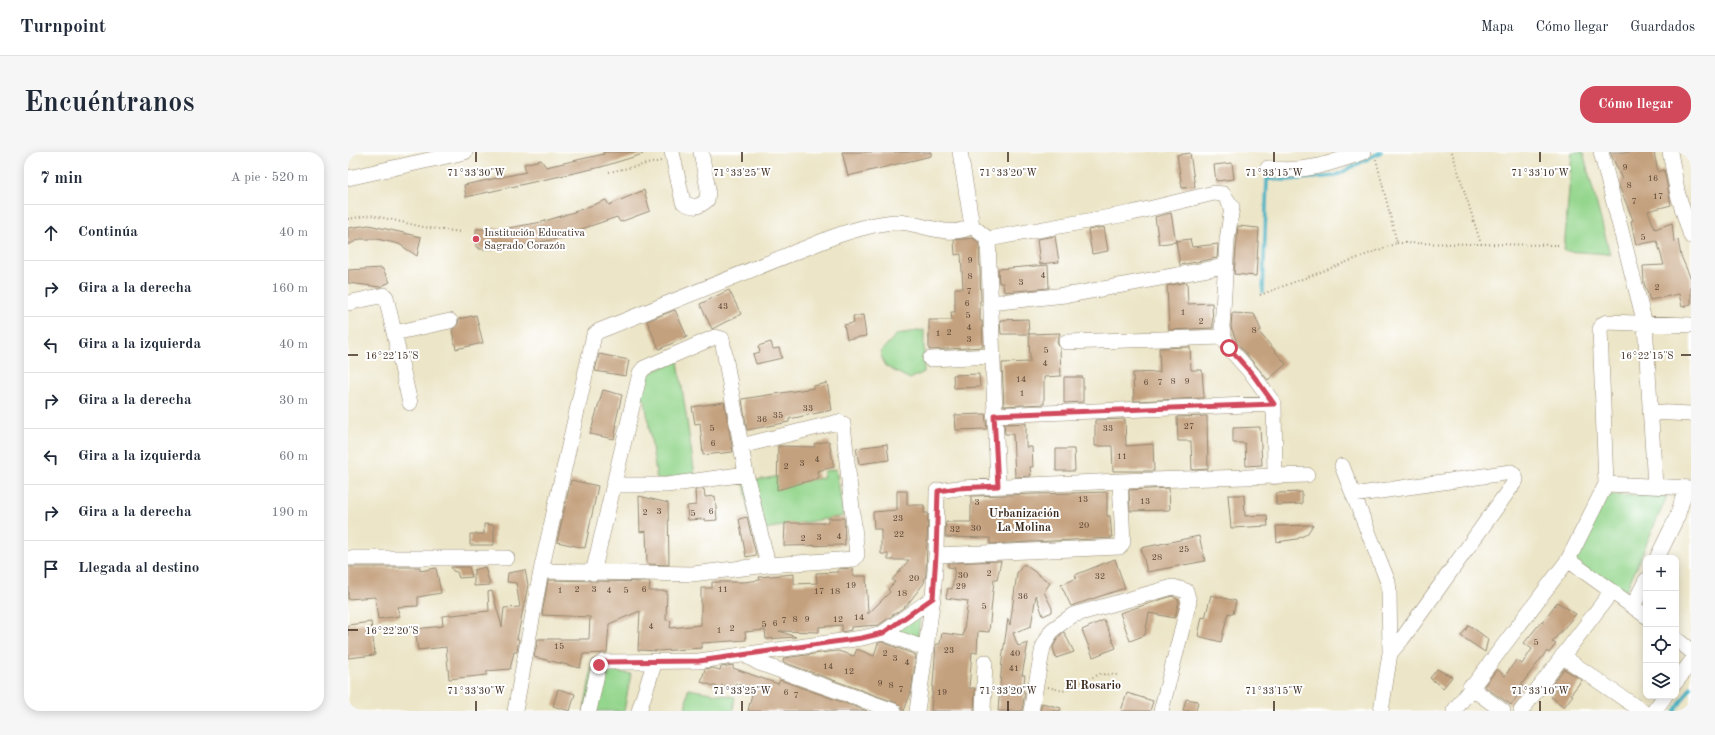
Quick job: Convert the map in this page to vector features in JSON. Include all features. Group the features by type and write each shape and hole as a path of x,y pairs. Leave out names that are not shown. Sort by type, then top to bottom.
{"street":[{"path":"348,178 465,152"},
{"path":"673,155 683,202 691,207 700,206 707,200 708,189 701,152"},
{"path":"960,152 972,226 988,239 998,486"},
{"path":"1268,168 1284,171 1326,165 1364,152"},
{"path":"1601,152 1646,324 1655,486"},
{"path":"1670,152 1678,195 1691,236"},
{"path":"988,239 1132,213 1185,199 1219,193 1223,194 1232,208 1222,328 1229,348 1253,375 1274,404 1275,477"},
{"path":"515,711 541,571 592,341 599,331 856,229 895,222 906,222 954,232 965,231 972,226"},
{"path":"990,303 1075,294 1226,266"},
{"path":"348,303 384,295 386,297 410,403"},
{"path":"394,333 450,321"},
{"path":"1454,711 1470,687 1568,560 1606,484 1600,329 1603,324 1607,322 1691,325"},
{"path":"593,573 642,370 716,337 722,340 746,474 768,565"},
{"path":"1066,342 1224,337"},
{"path":"930,359 992,356"},
{"path":"994,415 1274,404"},
{"path":"1651,412 1691,414"},
{"path":"541,571 692,574 768,565 854,559 857,554 843,424 838,422 741,446"},
{"path":"1342,466 1388,582 1390,602 1390,654 1381,711"},
{"path":"1354,495 1511,472 1515,476 1516,480 1390,654"},
{"path":"614,485 667,485 746,474"},
{"path":"917,711 927,649 933,598 938,491 958,488 998,486 1307,475"},
{"path":"936,555 1120,547 1123,542 1120,481"},
{"path":"1606,484 1688,488 1677,517 1658,555"},
{"path":"348,558 506,558"},
{"path":"1568,560 1643,614"},
{"path":"1633,606 1643,586"},
{"path":"1031,711 1043,647 1052,630 1073,615 1173,587 1186,591 1189,602 1161,711"},
{"path":"1521,711 1612,591"},
{"path":"589,711 599,665 601,663 655,661 690,662 862,638 883,633 933,598"},
{"path":"883,633 927,649"},
{"path":"1679,641 1691,651"},
{"path":"745,655 760,663 894,711"},
{"path":"1562,656 1642,711"},
{"path":"639,711 655,661"},
{"path":"983,711 985,662"},
{"path":"1679,678 1691,662"},
{"path":"1470,687 1503,711"},
{"path":"1654,711 1663,699"}],"path":[{"path":"1374,152 1397,243"},
{"path":"1452,152 1480,244"},
{"path":"609,172 673,155"},
{"path":"348,219 371,215 423,228 461,232"},
{"path":"1260,295 1397,243 1558,244"},
{"path":"1037,684 1063,691 1100,674 1119,675"}],"green space":[{"path":"1572,152 1583,152 1610,254 1564,251"},
{"path":"924,330 924,372 910,379 885,366 880,352 897,334"},
{"path":"678,361 695,475 657,480 645,400 638,397 644,375"},
{"path":"836,469 844,516 752,531 744,482 781,476 783,485 823,478 825,471"},
{"path":"1606,495 1667,496 1623,598 1575,563"},
{"path":"921,611 918,636 913,638 892,633"},
{"path":"592,667 631,674 624,711 584,711"},
{"path":"688,689 735,697 733,711 685,711"}],"building":[{"path":"603,152 643,152 643,154 601,167 466,197 464,185 526,172 524,164 541,160 546,167 604,154"},
{"path":"842,152 931,152 931,156 848,176"},
{"path":"1610,152 1654,152 1658,172 1664,170 1671,205 1648,211 1655,229 1672,223 1674,241 1678,240 1681,256 1691,279 1691,304 1682,307 1679,294 1650,300 1644,283 1643,266 1664,265 1657,241 1636,245 1631,221 1633,220 1619,186 1622,179"},
{"path":"1190,153 1195,187 1182,188 1177,155"},
{"path":"1232,163 1234,179 1216,181 1214,165"},
{"path":"644,190 650,211 620,222 617,217 555,238 556,239 526,245 492,249 479,249 479,247 476,247 476,229 508,228 542,222 606,200 609,205"},
{"path":"1171,213 1176,242 1159,244 1155,217"},
{"path":"369,225 421,237 417,256 399,244 377,239 360,239 348,245 348,228"},
{"path":"1238,226 1259,228 1256,276 1234,274"},
{"path":"1104,227 1108,251 1092,254 1088,230"},
{"path":"1055,236 1059,262 1040,264 1037,239"},
{"path":"973,238 979,243 981,301 980,321 982,321 983,347 929,350 929,320 952,320 951,312 955,312 955,288 963,288 961,254 955,255 954,240"},
{"path":"1190,239 1192,247 1218,244 1217,258 1180,265 1176,241"},
{"path":"1048,265 1049,288 1004,292 1003,283 999,283 998,269"},
{"path":"382,268 390,282 380,287 348,283 348,270"},
{"path":"1187,282 1188,304 1212,303 1213,328 1169,330 1167,286"},
{"path":"729,290 741,314 712,329 700,304"},
{"path":"675,310 687,337 659,349 647,321"},
{"path":"1232,313 1254,314 1261,330 1259,332 1286,364 1268,380 1237,343 1231,327"},
{"path":"476,315 483,343 456,349 452,330 458,324 459,319"},
{"path":"863,315 866,336 847,339 844,325 854,323 853,316"},
{"path":"1028,319 1029,334 1001,334 1000,320"},
{"path":"1060,333 1057,342 1060,349 1061,376 1044,377 1044,404 1004,406 1002,363 1030,362 1029,334"},
{"path":"771,342 773,349 779,348 782,358 756,364 753,354 760,352 758,346"},
{"path":"1190,347 1191,370 1202,370 1204,398 1134,401 1133,373 1160,372 1159,348"},
{"path":"599,354 629,360 626,376 595,371"},
{"path":"979,374 980,387 954,388 953,375"},
{"path":"1064,377 1083,377 1083,402 1064,403"},
{"path":"827,383 832,410 789,419 789,422 747,430 742,399 814,388 814,386"},
{"path":"603,390 622,395 615,425 617,425 614,439 590,434"},
{"path":"724,402 733,452 703,455 700,423 695,424 692,407"},
{"path":"985,414 987,429 956,430 955,415"},
{"path":"1207,416 1208,469 1192,470 1191,441 1178,441 1177,417"},
{"path":"1125,419 1126,446 1153,444 1154,471 1113,471 1112,446 1095,446 1095,420"},
{"path":"1026,423 1026,447 1032,447 1033,467 1030,467 1031,476 1015,477 1013,434 1005,434 1004,424"},
{"path":"1260,427 1262,465 1246,466 1245,443 1233,443 1233,428"},
{"path":"829,441 834,467 817,471 819,478 777,490 778,446 815,447 814,444"},
{"path":"887,444 889,460 859,464 856,448"},
{"path":"1056,449 1074,449 1075,471 1056,471"},
{"path":"571,480 598,486 585,548 557,542"},
{"path":"1169,488 1170,510 1130,511 1129,490"},
{"path":"704,489 705,497 715,496 717,520 688,520 687,506 696,505 695,490"},
{"path":"897,491 907,491 907,505 924,505 924,513 928,513 926,573 924,583 907,605 879,625 851,627 851,630 842,632 842,625 819,627 819,632 779,631 796,637 766,639 765,630 745,632 746,640 702,643 702,648 660,651 638,650 640,611 609,624 607,653 583,654 580,668 534,657 538,639 589,639 590,617 542,615 548,580 650,582 649,591 667,591 666,620 671,621 670,628 701,625 701,588 712,588 712,582 744,582 760,580 759,577 794,574 794,584 817,583 816,573 838,572 838,569 853,568 853,576 866,576 868,614 890,592 888,589 895,582 892,580 909,560 888,560 888,554 881,554 881,529 874,529 873,512 897,510"},
{"path":"1107,492 1107,516 1110,516 1112,538 990,544 990,538 945,537 946,522 971,522 971,496"},
{"path":"1302,492 1302,504 1276,505 1276,493"},
{"path":"1228,495 1244,495 1245,516 1267,515 1268,526 1231,528"},
{"path":"639,496 668,503 669,565 647,564 646,531 640,532"},
{"path":"747,517 756,555 746,557 739,519"},
{"path":"828,518 844,518 845,545 784,546 785,523 828,523"},
{"path":"484,524 494,525 494,545 470,545 470,534 484,534"},
{"path":"1313,525 1307,534 1297,539 1277,542 1276,526"},
{"path":"1199,536 1205,561 1147,572 1141,548"},
{"path":"1115,559 1125,588 1071,606 1061,585 1077,578 1075,575"},
{"path":"1001,561 997,580 994,580 989,632 978,631 977,653 972,652 969,688 975,688 974,711 931,711 936,644 940,644 942,633 963,636 968,601 946,598 948,588 952,589 955,568 948,567 948,563"},
{"path":"1024,564 1050,583 1044,592 1052,608 1052,612 1043,616 1036,595 1031,626 1013,633 1018,646 1028,643 1022,675 1025,675 1023,692 1025,692 1022,711 998,711 1002,660 1008,619 1010,625 1017,573"},
{"path":"348,567 420,567 420,571 436,568 441,593 418,597 418,606 397,607 400,616 378,619 375,597 348,599"},
{"path":"451,567 469,567 472,577 459,578 457,572 453,571"},
{"path":"485,567 490,585 474,586 474,570"},
{"path":"525,570 528,585 517,639 519,639 517,652 514,652 510,669 487,671 487,675 449,679 446,647 418,650 415,629 443,626 442,616 489,611 488,592 492,591 502,627 504,608 520,607 516,583 507,582 508,573"},
{"path":"1211,595 1236,601 1233,614 1228,613 1221,642 1198,636 1202,617 1205,618"},
{"path":"1172,596 1179,600 1175,618 1149,613 1145,635 1130,641 1120,613"},
{"path":"1557,602 1576,614 1552,642 1556,644 1549,653 1547,651 1521,685 1524,687 1511,705 1484,686 1497,669 1505,676 1516,660 1522,664 1532,649 1524,643 1541,622 1542,623"},
{"path":"1104,620 1116,648 1093,657 1082,630"},
{"path":"371,622 375,655 348,658 348,625"},
{"path":"1469,625 1488,639 1485,652 1461,636"},
{"path":"1064,632 1074,652 1056,658 1053,647 1059,636"},
{"path":"882,642 916,655 911,692 904,711 897,703 783,662 784,658 838,651 854,656 857,649 874,656 878,643"},
{"path":"733,665 733,668 778,684 780,680 867,711 748,711 753,689 736,683 734,689 722,685 721,688 701,682 705,669 713,668 720,670 721,667"},
{"path":"1437,669 1452,677 1443,688 1430,678"},
{"path":"1564,669 1582,680 1571,694 1573,695 1564,707 1551,697 1556,691 1550,687"},
{"path":"558,689 575,694 570,711 553,706"},
{"path":"1127,693 1153,701 1150,711 1121,711"},
{"path":"1186,699 1198,701 1196,711 1183,711"},
{"path":"1042,703 1061,708 1060,711 1040,711"}],"waterway":[{"path":"1263,292 1267,179 1287,180 1335,176 1381,152"},
{"path":"1675,711 1691,687"}],"place":[{"name":"Institución Educativa Sagrado Corazón","path":"476,239"}],"district":[{"name":"Urbanización La Molina","path":"1024,521"},
{"name":"El Rosario","path":"1093,686"}],"route":[{"path":"599,665 603,662 699,661 862,638 883,633 933,598 936,555 936,494 938,491 958,488 998,486 994,415 1274,404 1253,375 1229,348"}]}
